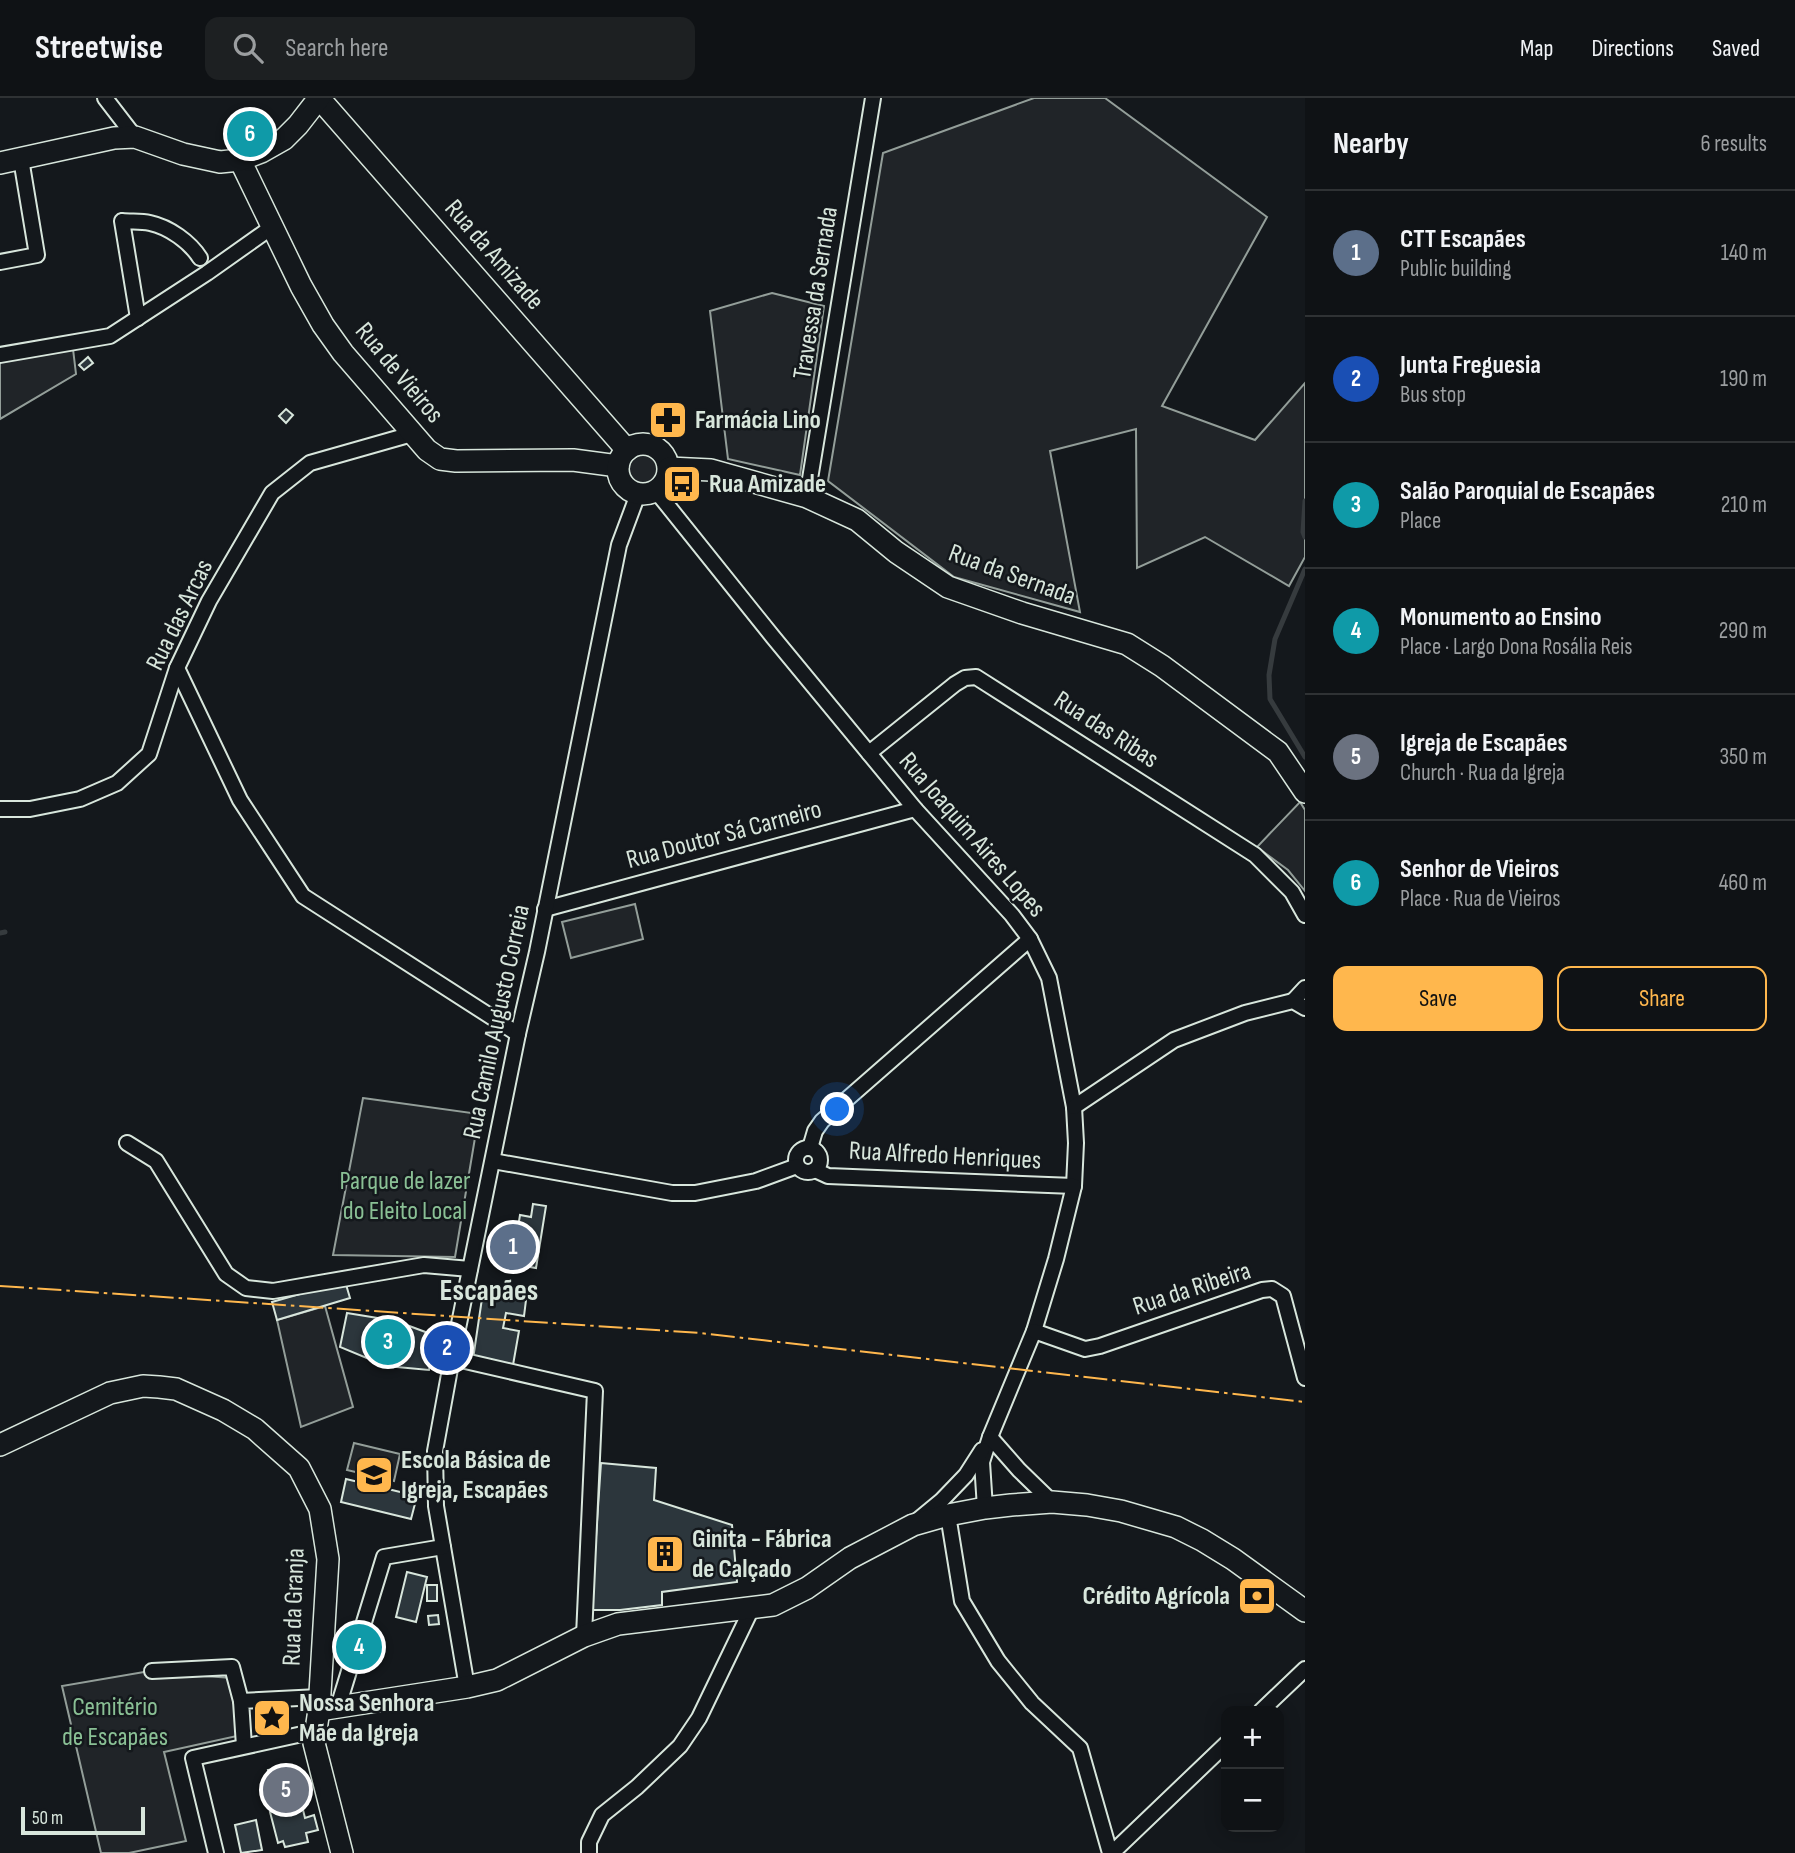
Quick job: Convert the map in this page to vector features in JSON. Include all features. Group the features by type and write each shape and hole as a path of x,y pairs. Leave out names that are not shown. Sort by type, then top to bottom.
{"street":[{"path":"105,98 135,137"},
{"path":"0,262 37,256 10,161 114,138 135,137 183,154 220,162 240,160 284,139 319,98"},
{"name":"Rua da Amizade","path":"319,98 623,458"},
{"name":"Travessa da Sernada","path":"807,497 873,98"},
{"name":"Rua de Vieiros","path":"240,160 323,325 343,353 428,450 440,459 456,461 623,458"},
{"path":"138,318 122,221 150,223 172,232 194,249 200,258"},
{"path":"0,355 110,336 272,227"},
{"name":"Rua das Arcas","path":"0,809 30,809 80,799 117,783 149,754 177,668 209,601 272,493 310,463 412,434"},
{"path":"642,444 657,448 663,453 669,468 666,482 647,493 625,487 620,480 623,458 642,444"},
{"name":"Rua da Sernada","path":"669,468 711,470 807,497 857,520 896,552 948,587 1022,613 1127,644 1278,752 1305,792"},
{"name":"Rua Joaquim Aires Lopes","path":"647,493 773,638 915,809 1012,915 1030,939 1049,978 1074,1107 1074,1186 1034,1331 990,1437"},
{"name":"Rua Camilo Augusto Correia","path":"467,1687 436,1506 435,1451 619,545 647,493"},
{"path":"177,668 240,800 303,896 518,1034"},
{"name":"Rua das Ribas","path":"869,753 955,684 965,678 976,677 1255,855 1292,892 1305,915"},
{"name":"Rua Doutor Sá Carneiro","path":"545,909 915,809"},
{"path":"810,1148 815,1131 822,1121 1030,939"},
{"path":"1074,1107 1174,1040 1245,1013 1299,1004 1305,988"},
{"path":"127,1143 156,1161 226,1274 246,1288 273,1291 424,1265 470,1269"},
{"name":"Rua Alfredo Henriques","path":"810,1148 817,1152 820,1159 818,1167 808,1173 797,1166 796,1159 799,1152 810,1148"},
{"path":"493,1161 672,1193 695,1193 756,1181 797,1166"},
{"name":"Rua Alfredo Henriques","path":"815,1170 828,1176 1074,1186"},
{"name":"Rua da Ribeira","path":"1034,1331 1085,1349 1262,1290 1272,1289 1283,1296 1305,1378"},
{"path":"452,1358 595,1391 584,1636"},
{"name":"Rua da Granja","path":"0,1445 110,1393 143,1386 176,1389 223,1410 256,1430 299,1468 320,1509 328,1559 323,1711 314,1743 342,1853"},
{"path":"990,1437 1052,1502"},
{"path":"985,1508 982,1462 990,1437"},
{"path":"913,1525 966,1475 990,1437"},
{"path":"216,1853 193,1758 244,1746 323,1711 497,1680 584,1636 618,1624 773,1605 807,1588 850,1558 913,1525 948,1515 985,1508 1052,1502 1121,1511 1177,1527 1202,1540 1305,1611"},
{"path":"948,1515 962,1601 998,1661 1032,1703 1080,1748 1111,1853 1221,1749"},
{"path":"323,1711 384,1557 443,1547"},
{"path":"589,1853 589,1842 602,1815 637,1787 680,1746 699,1718 752,1608"},
{"path":"152,1671 232,1667 241,1701 244,1746"},
{"path":"1266,1706 1305,1669"},
{"path":"241,1701 323,1711"}],"green space":[{"path":"1034,98 1105,98 1267,217 1162,406 1255,440 1305,383 1305,557 1289,586 1205,537 1137,568 1136,429 1050,451 1080,612 954,577 828,481 883,153"},
{"path":"772,293 824,306 800,475 728,459 710,311"},
{"path":"73,349 76,374 0,419 0,361"},
{"path":"644,454 655,458 659,469 655,480 644,484 633,480 629,469 633,458"},
{"path":"1300,802 1305,810 1305,891 1288,870 1257,847"},
{"path":"635,904 643,939 571,958 562,922"},
{"name":"Parque de lazer do Eleito Local","path":"363,1098 479,1114 455,1257 333,1255"},
{"path":"325,1306 353,1407 301,1427 277,1320"},
{"path":"354,1443 400,1454 394,1481 347,1470"},
{"name":"Cemitério de Escapães","path":"144,1672 233,1678 237,1736 164,1752 186,1841 129,1853 101,1853 62,1686"}],"building":[{"path":"88,357 93,363 84,370 79,365"},
{"path":"286,409 293,415 286,423 279,416"},
{"path":"533,1204 546,1206 536,1268 512,1264 520,1215 531,1217"},
{"path":"345,1281 350,1298 277,1320 272,1302"},
{"path":"484,1285 527,1292 524,1316 506,1313 503,1328 519,1331 513,1365 473,1359"},
{"path":"347,1313 396,1321 436,1336 429,1370 386,1366 340,1347"},
{"name":"Ginita - Fábrica de Calçado","path":"601,1463 656,1468 654,1500 732,1525 737,1582 662,1592 662,1605 591,1610"},
{"name":"Escola Básica de Igreja, Escapães","path":"346,1479 417,1496 411,1519 341,1502"},
{"path":"407,1572 427,1577 416,1622 396,1617"},
{"path":"427,1585 437,1585 437,1601 427,1601"},
{"path":"438,1615 439,1624 429,1625 428,1616"},
{"path":"292,1765 305,1818 314,1815 318,1830 306,1833 308,1842 285,1847 283,1841 278,1843 270,1812 278,1810 268,1770"},
{"path":"256,1820 262,1850 241,1853 235,1825"}],"waterway":[{"path":"1305,501 1305,537"},
{"path":"1305,569 1275,639 1269,675 1270,699 1305,757"},
{"path":"0,933 5,932"}],"power":[{"path":"0,1286 700,1333 1305,1402"}],"place":[{"name":"Senhor de Vieiros","path":"250,134"},
{"name":"Farmácia Lino","path":"668,420"},
{"name":"Rua Amizade","path":"682,484"},
{"name":"CTT Escapães","path":"513,1247"},
{"name":"Salão Paroquial de Escapães","path":"388,1342"},
{"name":"Junta Freguesia","path":"447,1348"},
{"name":"Escola Básica de Igreja, Escapães","path":"374,1475"},
{"name":"Ginita - Fábrica de Calçado","path":"665,1554"},
{"name":"Crédito Agrícola","path":"1257,1596"},
{"name":"Monumento ao Ensino","path":"359,1647"},
{"name":"Nossa Senhora Mãe da Igreja","path":"272,1718"},
{"name":"Igreja de Escapães","path":"286,1790"}],"district":[{"name":"Escapães","path":"489,1291"}]}
